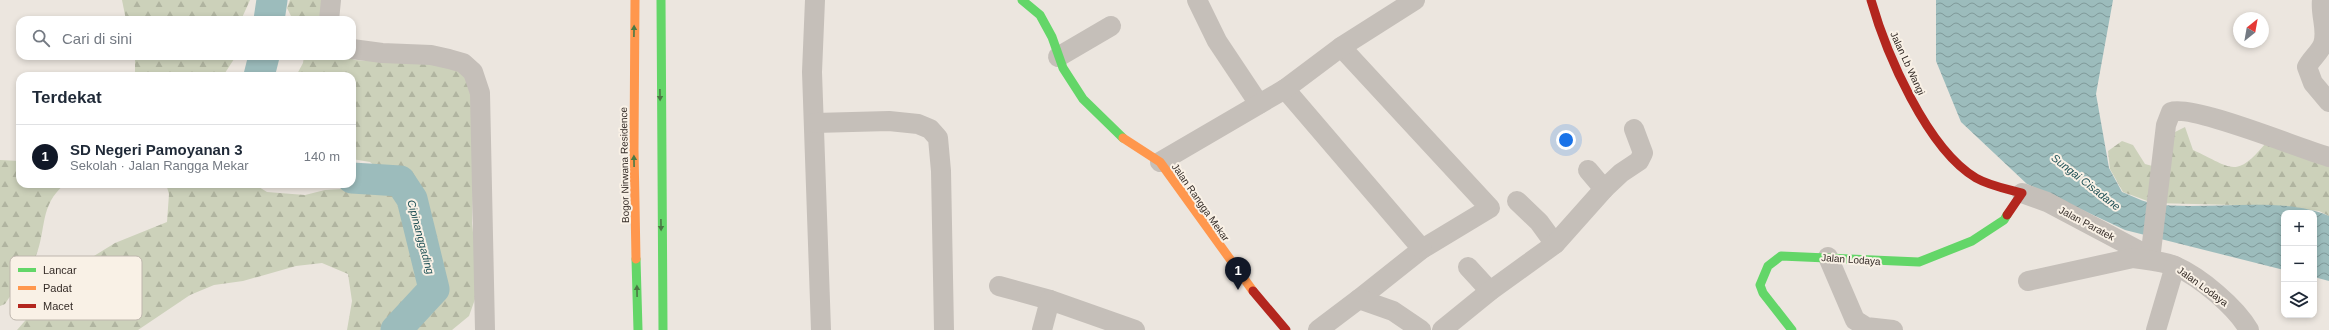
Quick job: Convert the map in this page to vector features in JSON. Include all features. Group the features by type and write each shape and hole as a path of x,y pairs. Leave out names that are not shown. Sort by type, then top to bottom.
{"street":[{"path":"329,16 331,0"},
{"name":"Bogor Nirwana Residence","path":"635,0 634,68 638,330"},
{"path":"661,0 653,70 663,330"},
{"path":"815,0 812,72 815,123 821,330"},
{"name":"Jalan Rangga Mekar","path":"1022,0 1040,15 1052,37 1058,57 1071,83 1100,116 1126,141 1160,162 1223,252 1263,305 1286,330"},
{"path":"1197,0 1217,41 1259,104"},
{"path":"1160,162 1285,89 1342,47 1415,0"},
{"name":"Jalan Lb Wangi","path":"1871,0 1879,27 1908,93 1931,130 1958,162 1975,176 2022,193"},
{"path":"2322,0 2320,12 2326,37 2323,46 2312,57 2307,67 2313,83 2329,102"},
{"path":"1058,57 1111,26"},
{"path":"1318,330 1422,249 1490,208 1342,47"},
{"path":"356,50 382,53 431,55 462,63 473,72 480,93 486,330"},
{"path":"634,68 653,70"},
{"path":"1285,89 1422,249"},
{"path":"2152,252 2166,125 2171,112 2178,109 2202,115 2329,157"},
{"path":"815,123 889,121 918,124 930,129 938,138 941,171 944,330"},
{"path":"1442,330 1490,291 1555,244 1604,189 1641,159 1642,148 1634,129"},
{"path":"1588,170 1604,189"},
{"name":"Jalan Lodaya","path":"1792,330 1763,293 1760,285 1768,266 1781,256 1919,262 1972,241 2004,220 2022,193"},
{"name":"Jalan Paratek","path":"2022,193 2047,202 2152,252"},
{"path":"1517,201 1539,222 1555,244"},
{"name":"Jalan Lodaya","path":"2028,281 2133,258 2152,252 2199,281 2236,311 2249,330"},
{"path":"1828,257 1855,320 1866,327 1894,330"},
{"path":"1468,266 1490,291"},
{"path":"2156,330 2175,266"},
{"path":"999,286 1050,300 1135,330"},
{"path":"1359,299 1393,311 1421,330"},
{"path":"1042,330 1050,300"}],"green space":[{"path":"122,0 250,0 243,16 125,16"},
{"path":"290,0 326,0 325,16 291,16 287,8"},
{"path":"135,60 233,60 226,72 135,72"},
{"path":"303,60 447,62 465,76 471,87 473,188 472,223 479,288 469,316 452,330 347,330 352,301 348,274 322,263 296,266 243,281 214,285 190,295 138,330 17,330 26,320 142,320 142,256 94,256 115,243 167,222 169,194 167,188 260,188 267,192 305,195 325,190 362,188 378,193 386,176 370,162 356,160 356,72 298,72"},
{"path":"2185,127 2193,150 2232,167 2246,163 2265,144 2329,157 2329,216 2317,210 2277,206 2153,203 2123,192 2110,169 2108,151 2122,141 2133,145 2145,164 2156,167 2175,132"},
{"path":"0,160 16,161 16,188 61,188 50,202 36,256 10,256 10,297 5,304 0,306"}],"water":[{"name":"Sungai Cisadane","path":"1936,0 2113,0 2096,94 2109,168 2122,192 2154,204 2174,206 2267,205 2289,206 2310,210 2281,210 2281,269 2125,230 2027,184 1961,122 1936,61"},
{"path":"2317,212 2329,216 2329,281 2317,278"}],"waterway":[{"name":"Cipinanggading","path":"270,16 272,0"},
{"name":"Cipinanggading","path":"260,72 263,60"},
{"name":"Cipinanggading","path":"356,178 400,181 412,199 434,289 396,330"}],"traffic: fast":[{"path":"661,0 663,330"},
{"path":"1022,0 1040,15 1052,37 1063,68 1083,99 1123,138"},
{"path":"1792,330 1763,293 1760,285 1768,266 1781,256 1919,262 1972,241 2004,220 2007,215"},
{"path":"636,259 638,330"}],"traffic: slow":[{"path":"635,0 634,149 636,259"},
{"path":"1123,138 1160,162 1253,291"}],"traffic: jam":[{"path":"1871,0 1898,72 1925,123 1941,145 1958,164 1981,181 2022,193 2007,215"},
{"path":"1253,291 1286,330"}],"place":[{"name":"SD Negeri Pamoyanan 3","path":"1238,290"}]}
